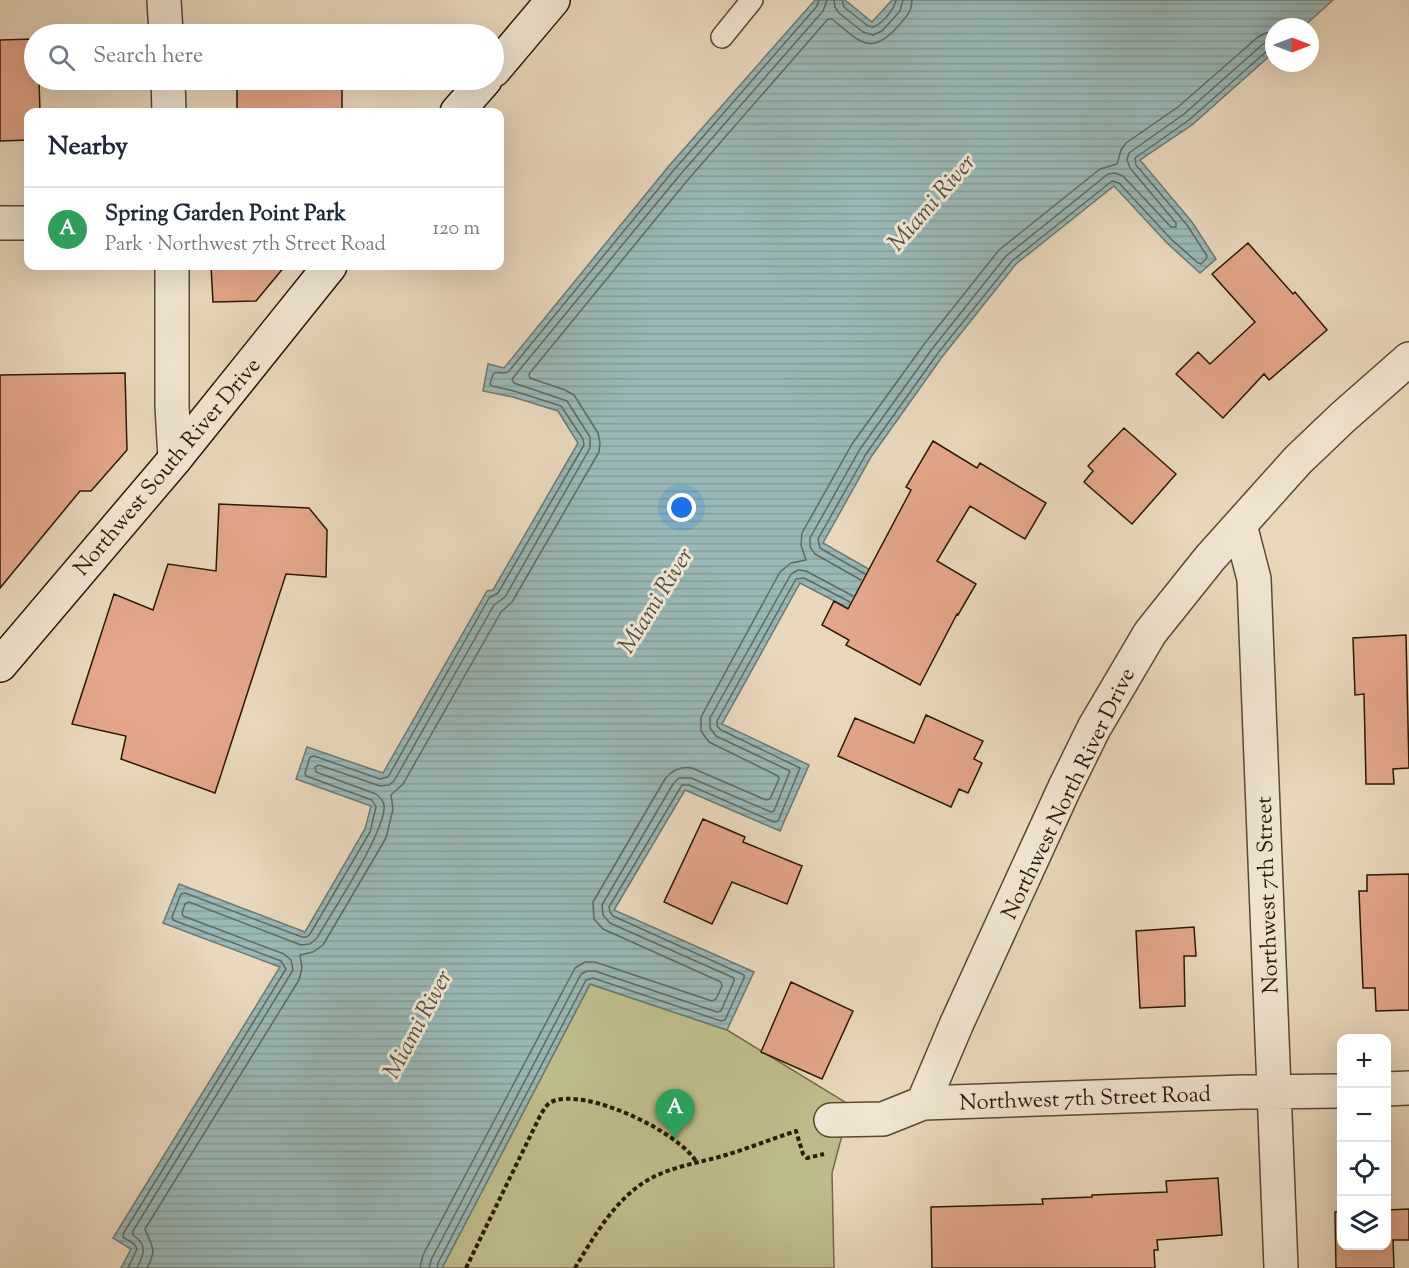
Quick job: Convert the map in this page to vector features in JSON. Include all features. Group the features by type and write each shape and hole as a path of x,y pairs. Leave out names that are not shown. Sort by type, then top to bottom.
{"street":[{"path":"164,0 165,24"},
{"path":"504,58 553,0"},
{"path":"168,90 169,108"},
{"path":"460,108 476,90"},
{"path":"0,224 24,223"},
{"path":"172,270 172,406 175,459"},
{"name":"Northwest South River Drive","path":"0,665 175,459 327,270"},
{"name":"Northwest North River Drive","path":"923,1103 1033,856 1094,728 1150,633 1180,594 1298,460 1409,359"},
{"name":"Northwest 7th Street","path":"1240,525 1254,579 1280,1264"},
{"path":"1391,1089 1409,1089"},
{"name":"Northwest 7th Street Road","path":"831,1120 883,1119 923,1103 1337,1091"}],"lane":[{"path":"722,37 752,0"}],"path":[{"path":"466,1268 540,1116 551,1102 567,1100 593,1103 645,1121 683,1145 697,1162"},
{"path":"574,1268 596,1233 620,1203 636,1189 657,1176 796,1131 807,1158 826,1154"}],"shaded area":[{"path":"590,984 727,1030 850,1105 832,1173 834,1268 442,1268"}],"water":[{"name":"Miami River","path":"815,0 845,0 872,22 892,0 1333,0 1313,18 1265,18 1265,60 1192,125 1140,160 1192,222 1216,259 1200,273 1167,243 1114,186 1016,264 942,357 871,457 823,543 951,616 932,652 800,583 722,724 809,765 780,831 685,790 614,910 754,972 727,1030 590,984 442,1268 121,1268 131,1249 113,1238 280,967 163,923 179,884 305,932 365,829 371,806 296,779 307,747 383,773 487,591 493,590 578,443 558,411 513,397 483,391 488,364 504,368 668,167"}],"building":[{"path":"24,39 24,90 39,90 40,108 24,108 24,140 0,141 0,40"},
{"path":"237,90 342,90 342,108 237,108"},
{"path":"1248,243 1293,294 1295,292 1327,330 1269,380 1264,374 1223,418 1176,374 1198,352 1210,364 1255,322 1212,274"},
{"path":"211,270 282,270 256,301 213,302"},
{"path":"125,373 127,450 91,491 80,491 0,588 0,375"},
{"path":"1124,428 1176,474 1132,524 1084,482 1093,471 1088,466"},
{"path":"933,441 977,468 980,463 1046,503 1025,539 970,506 937,561 976,584 957,614 920,685 846,645 849,640 822,625 834,601 848,609 911,490 906,487"},
{"path":"219,504 309,508 327,530 326,577 286,574 215,793 121,759 126,736 72,724 114,594 153,610 168,564 216,571"},
{"path":"1406,635 1409,768 1393,769 1394,784 1366,784 1364,694 1355,695 1353,638"},
{"path":"926,715 983,741 974,759 982,763 968,793 959,789 951,807 838,756 855,718 914,743"},
{"path":"703,819 745,837 743,842 802,866 787,904 732,882 712,924 664,902"},
{"path":"1409,874 1409,1010 1376,1011 1375,988 1363,988 1359,891 1367,891 1367,875"},
{"path":"1194,927 1196,956 1184,956 1185,1006 1140,1008 1136,931"},
{"path":"791,982 853,1011 822,1079 761,1052"},
{"path":"1218,1178 1222,1235 1157,1240 1158,1250 1154,1250 1155,1268 932,1268 931,1207 1043,1204 1042,1199 1167,1192 1166,1181"},
{"path":"1409,1209 1409,1240 1393,1240 1394,1268 1336,1268 1335,1212 1337,1212 1337,1250 1391,1250 1391,1210"}],"place":[{"name":"Spring Garden Point Park","path":"675,1139"}]}
